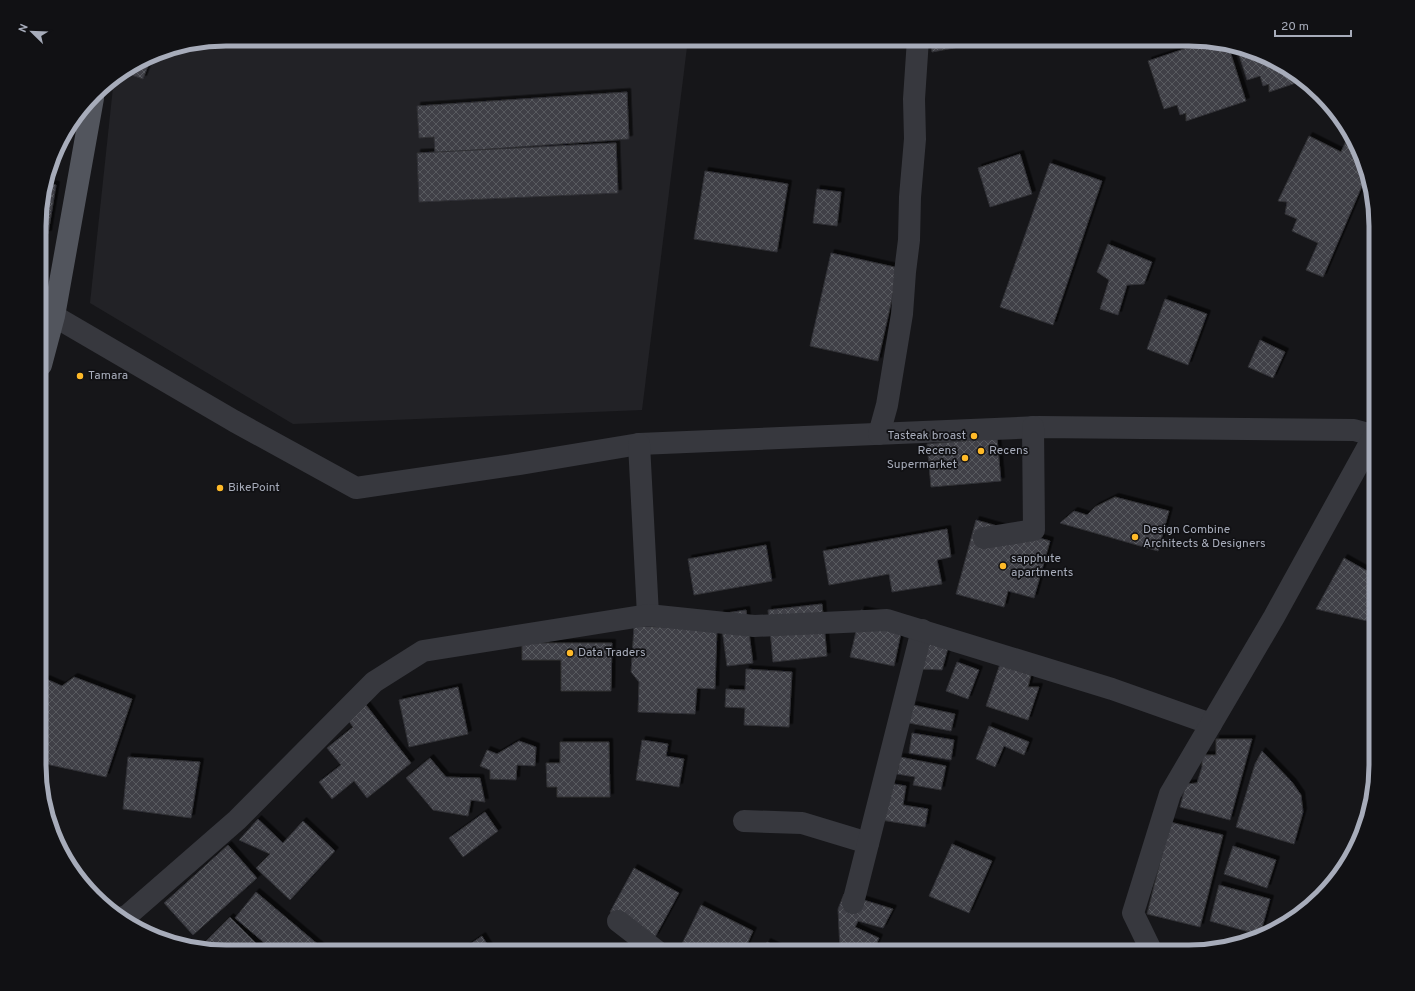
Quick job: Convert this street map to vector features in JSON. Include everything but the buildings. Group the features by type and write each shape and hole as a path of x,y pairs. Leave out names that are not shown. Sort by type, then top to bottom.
{"main road":[{"path":"46,346 54,316 91,107"}],"street":[{"path":"879,434 887,405 902,314 909,240 910,197 915,139 914,99 918,46"},
{"path":"54,316 234,421 356,488 639,444 1034,427 1354,430 1369,433"},
{"path":"984,538 1034,530 1034,427"},
{"path":"639,444 648,615"},
{"path":"1149,945 1133,913 1170,794 1274,616 1369,445"},
{"path":"129,917 236,820 374,682 423,650 648,615 754,626 887,620 1112,689 1211,724"},
{"path":"853,903 922,630"},
{"path":"744,821 802,823 868,843"},
{"path":"618,921 649,945"}],"shaded area":[{"path":"214,46 687,46 642,410 293,424 90,303 113,85 136,70 157,60 191,49"}],"place":[{"name":"Tamara","path":"80,376"},
{"name":"Tasteak broast","path":"974,436"},
{"name":"Recens","path":"981,451"},
{"name":"Recens Supermarket","path":"965,458"},
{"name":"BikePoint","path":"220,488"},
{"name":"Design Combine Architects & Designers","path":"1135,537"},
{"name":"sapphute apartments","path":"1003,566"},
{"name":"Data Traders","path":"570,653"}]}
